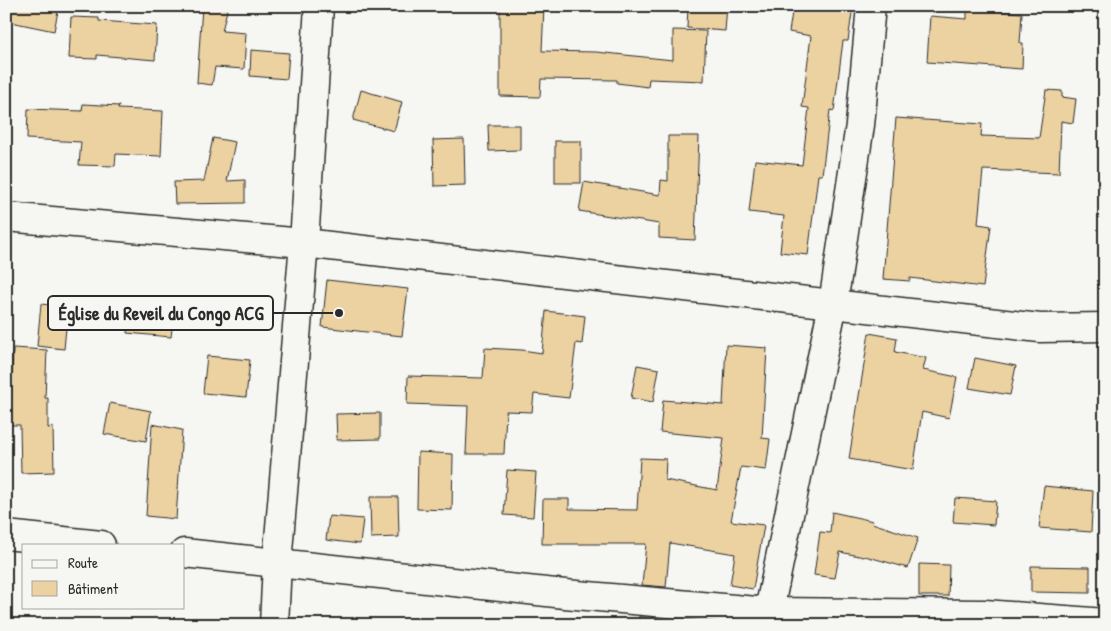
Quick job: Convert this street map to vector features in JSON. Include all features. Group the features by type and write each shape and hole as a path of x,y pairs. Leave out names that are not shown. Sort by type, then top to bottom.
{"street":[{"path":"274,625 277,563 304,244 319,6"},
{"path":"767,618 833,304 860,125 871,6"},
{"path":"6,217 304,244 1040,328 1105,327"},
{"path":"6,535 92,544"},
{"path":"185,554 566,594 767,618 985,614 1004,620 1105,623"}],"building":[{"path":"6,6 59,6 54,31 6,21"},
{"path":"202,6 228,6 222,31 246,33 244,69 215,67 212,85 197,83"},
{"path":"500,6 544,6 542,51 596,52 673,60 673,30 706,31 704,81 649,79 648,87 617,83 617,80 541,79 540,97 500,96"},
{"path":"688,6 727,6 725,31 687,28"},
{"path":"793,6 853,6 848,41 843,41 834,111 830,110 822,175 818,175 808,255 780,252 784,216 749,212 755,160 802,165 809,108 802,107 811,36 789,32"},
{"path":"967,9 1022,13 1020,43 1023,43 1022,69 927,62 930,16 967,19"},
{"path":"71,17 99,18 99,21 157,25 155,60 97,55 97,59 69,58"},
{"path":"251,50 289,53 287,79 250,76"},
{"path":"361,90 402,102 394,131 353,120"},
{"path":"1046,90 1062,91 1062,97 1076,99 1073,123 1061,121 1059,173 983,170 978,224 991,226 983,287 910,278 910,281 883,279 896,118 982,124 981,136 1039,138"},
{"path":"83,104 119,106 118,109 163,111 161,156 116,154 115,166 79,165 81,142 27,139 28,109 82,111"},
{"path":"488,125 520,125 520,150 489,151"},
{"path":"668,136 699,136 695,240 659,238 659,224 579,211 584,182 660,195 661,180 668,181"},
{"path":"213,138 235,142 227,181 245,180 245,203 175,204 174,182 204,181"},
{"path":"464,139 465,185 434,186 433,140"},
{"path":"555,141 581,141 581,183 555,183"},
{"path":"327,280 408,289 402,336 322,327"},
{"path":"41,304 68,307 64,349 37,346"},
{"path":"129,307 174,311 171,337 127,333"},
{"path":"546,311 585,316 582,344 576,343 569,398 534,394 532,412 506,411 504,454 466,454 468,406 407,404 408,376 483,378 485,348 542,353"},
{"path":"869,333 897,338 895,352 926,358 923,370 957,377 949,418 922,412 913,470 849,459"},
{"path":"726,345 767,348 762,438 770,439 766,470 741,467 731,521 764,525 753,589 730,585 735,554 670,543 666,587 642,585 646,544 542,544 543,499 569,499 569,509 637,510 640,458 666,459 665,480 717,490 724,438 660,432 663,400 723,405"},
{"path":"13,348 47,350 45,398 48,398 48,428 53,427 54,472 21,473 20,425 6,425 6,398 11,398"},
{"path":"207,356 250,360 246,397 203,393"},
{"path":"975,358 1016,366 1010,395 969,388"},
{"path":"637,365 659,369 653,402 631,398"},
{"path":"110,403 151,411 146,441 104,434"},
{"path":"380,413 380,439 337,440 336,414"},
{"path":"152,424 182,430 176,519 146,516"},
{"path":"418,452 453,454 452,510 417,509"},
{"path":"507,470 536,472 533,517 504,515"},
{"path":"1044,486 1093,491 1091,532 1039,528"},
{"path":"370,497 398,497 399,537 371,538"},
{"path":"955,498 996,501 994,525 953,522"},
{"path":"832,512 873,521 872,523 918,538 908,568 865,556 840,552 835,578 814,575 820,532 830,533"},
{"path":"329,516 363,519 360,544 326,540"},
{"path":"919,564 949,565 948,596 919,596"},
{"path":"1031,566 1090,567 1090,593 1031,592"},
{"path":"639,616 664,618 663,625 639,625"}],"place":[{"name":"Église du Reveil du Congo ACG","path":"339,313"}]}
